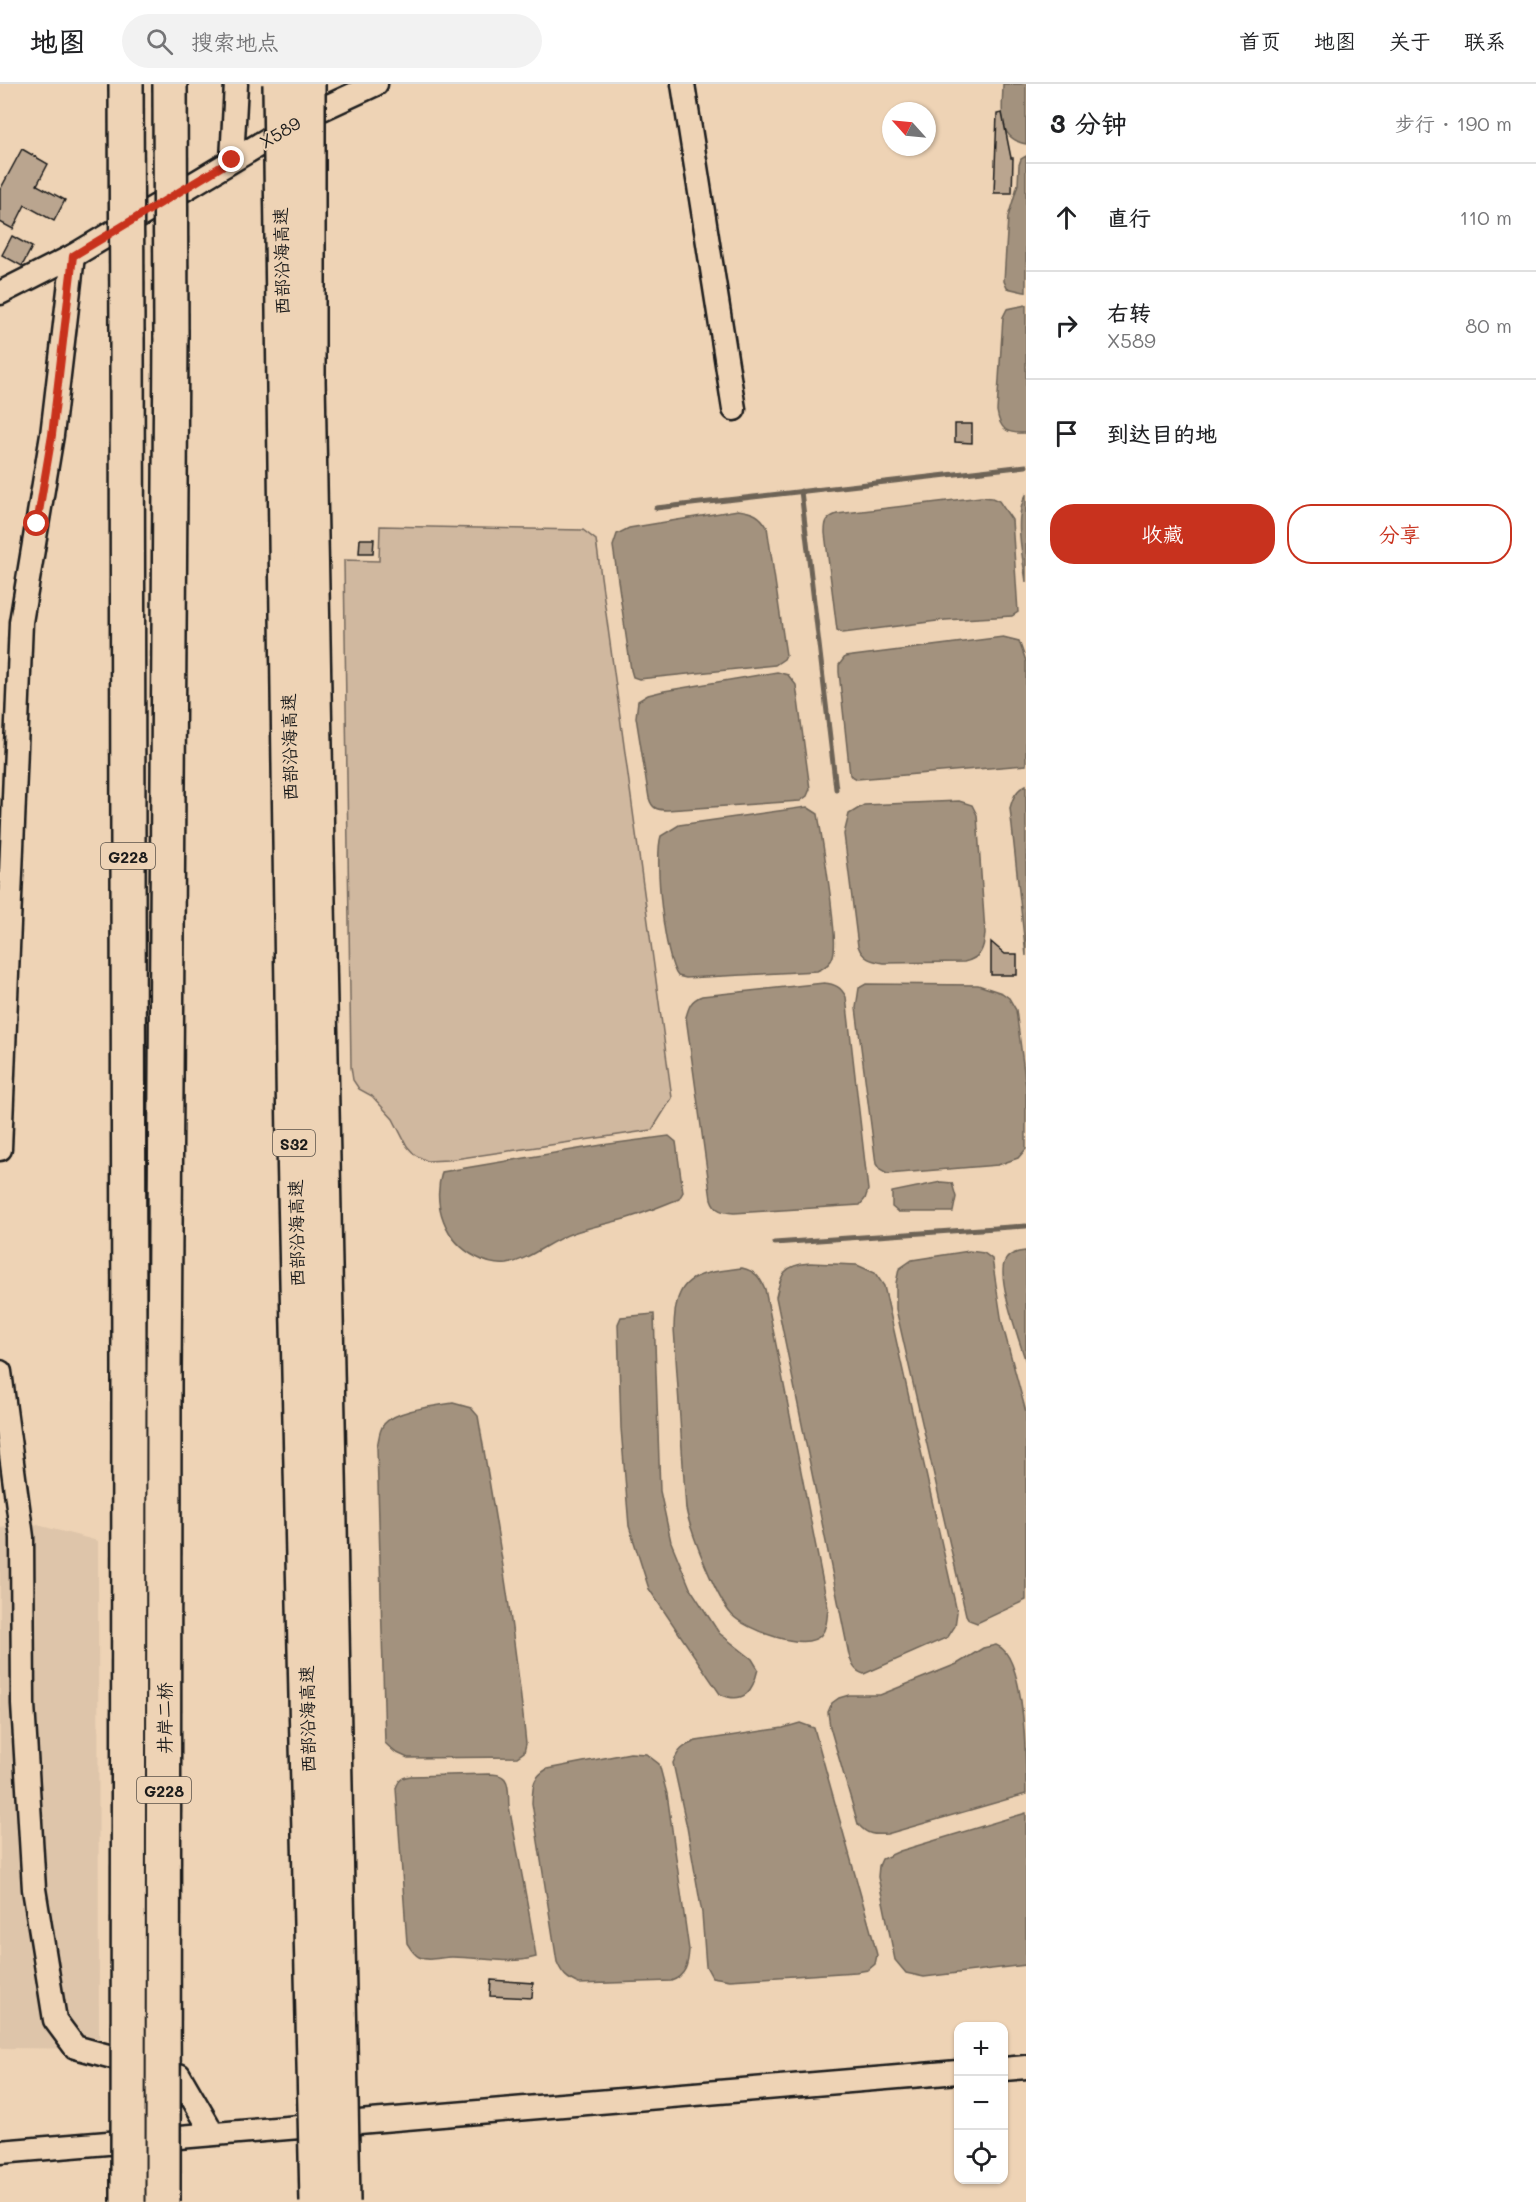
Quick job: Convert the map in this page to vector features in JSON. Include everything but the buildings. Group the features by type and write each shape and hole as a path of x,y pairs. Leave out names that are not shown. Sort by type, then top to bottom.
{"highway":[{"name":"井岸二桥","path":"126,84 128,2202"},
{"name":"井岸二桥","path":"163,2202 164,1378 171,335 170,84"},
{"name":"西部沿海高速","path":"280,84 294,1143 317,2202"},
{"name":"西部沿海高速","path":"307,84 308,393 343,2202"}],"street":[{"path":"232,160 236,84"},
{"path":"307,84 342,2124"},
{"name":"X589","path":"0,293 73,256 307,116 376,84"},
{"path":"683,84 734,409"},
{"path":"0,1149 21,622 52,435 73,256"},
{"path":"0,1372 21,1538 23,1704 34,1889 55,2020 75,2047 179,2075 208,2125"},
{"path":"1008,2069 1026,2067"},
{"path":"0,2152 954,2072"}],"shaded area":[{"path":"1003,84 1026,84 1026,144 1009,136 1005,129 1002,112"},
{"path":"1026,156 1026,292 1024,292 1007,288 1004,281 1008,217 1018,184 1019,165 1021,159"},
{"path":"1026,305 1026,433 1019,433 1002,427 997,411 1003,317 1007,309"},
{"path":"1026,495 1026,582 1019,526 1022,504"},
{"path":"981,497 999,501 1012,520 1018,612 1012,616 945,620 843,633 837,630 825,533 826,523 830,517 837,514"},
{"path":"738,510 756,515 767,527 786,655 784,659 775,665 639,679 633,677 613,546 617,534 629,528"},
{"path":"380,526 583,530 596,540 672,1098 652,1130 448,1160 427,1161 415,1155 407,1146 393,1119 372,1096 359,1089 353,1080 344,560 379,561"},
{"path":"1003,637 1019,641 1026,661 1026,765 857,779 850,775 839,672 839,665 845,657"},
{"path":"777,672 788,675 796,685 810,789 807,796 800,801 667,810 653,806 649,798 636,717 638,701 648,695 664,691"},
{"path":"1026,785 1026,956 1010,808 1015,794"},
{"path":"959,801 972,805 977,815 985,933 984,944 980,952 974,958 964,962 884,963 868,959 858,946 844,834 849,814 864,805"},
{"path":"807,807 818,814 825,854 834,939 831,961 817,971 686,978 678,976 668,950 662,908 659,865 661,836 679,825"},
{"path":"824,983 837,987 846,997 868,1190 865,1199 860,1205 734,1213 720,1210 711,1199 686,1017 689,1007 695,999 702,996"},
{"path":"866,984 978,985 1002,993 1009,998 1016,1010 1026,1087 1026,1149 1018,1158 998,1165 887,1174 880,1170 876,1164 856,1008 859,988"},
{"path":"669,1136 676,1142 683,1192 679,1199 631,1217 573,1233 516,1262 499,1264 476,1257 456,1242 444,1221 439,1197 442,1172"},
{"path":"941,1182 952,1183 956,1197 953,1212 898,1212 892,1207 892,1192"},
{"path":"969,1251 984,1253 992,1259 1002,1323 1026,1412 1026,1600 977,1623 969,1620 966,1615 896,1309 896,1283 899,1269 912,1260"},
{"path":"1026,1251 1026,1362 1006,1295 1003,1269 1009,1256"},
{"path":"810,1263 857,1265 875,1273 884,1286 957,1612 955,1626 948,1637 864,1674 852,1664 849,1655 776,1297 782,1276 789,1268"},
{"path":"742,1268 756,1275 765,1289 828,1608 824,1629 821,1635 813,1640 790,1640 776,1637 749,1627 732,1615 719,1595 705,1565 686,1509 674,1328 675,1310 684,1287 691,1280 712,1272"},
{"path":"654,1314 660,1491 671,1542 690,1588 719,1633 752,1659 758,1669 750,1689 741,1697 728,1697 720,1694 649,1589 629,1526 621,1428 618,1324 621,1317"},
{"path":"453,1403 471,1408 478,1416 505,1580 522,1703 526,1744 524,1752 517,1757 408,1758 395,1752 385,1743 377,1447 379,1435 384,1424 397,1415 416,1409"},
{"path":"30,1523 98,1541 99,2049 0,2048 0,1528"},
{"path":"996,1645 1006,1653 1019,1688 1026,1758 1026,1794 887,1834 874,1834 864,1830 858,1824 830,1727 828,1712 832,1703 849,1695 880,1695 957,1664 983,1648"},
{"path":"800,1723 814,1728 873,1939 877,1955 875,1964 868,1970 856,1972 730,1980 712,1977 706,1966 702,1913 673,1763 682,1749 696,1741 783,1728"},
{"path":"630,1753 646,1754 659,1764 667,1794 689,1950 688,1960 683,1973 671,1981 579,1984 565,1976 557,1962 532,1803 533,1787 538,1776 547,1769"},
{"path":"495,1774 502,1776 508,1785 509,1806 536,1957 505,1961 419,1957 407,1943 396,1788 398,1782 411,1776"},
{"path":"1026,1813 1026,1965 924,1977 906,1973 895,1960 878,1877 882,1859 900,1851"}],"waterway":[{"path":"656,508 1026,466"},
{"path":"801,491 836,789"},
{"path":"774,1243 1026,1226"}],"route":[{"path":"37,524 52,435 73,256 232,160"}]}
